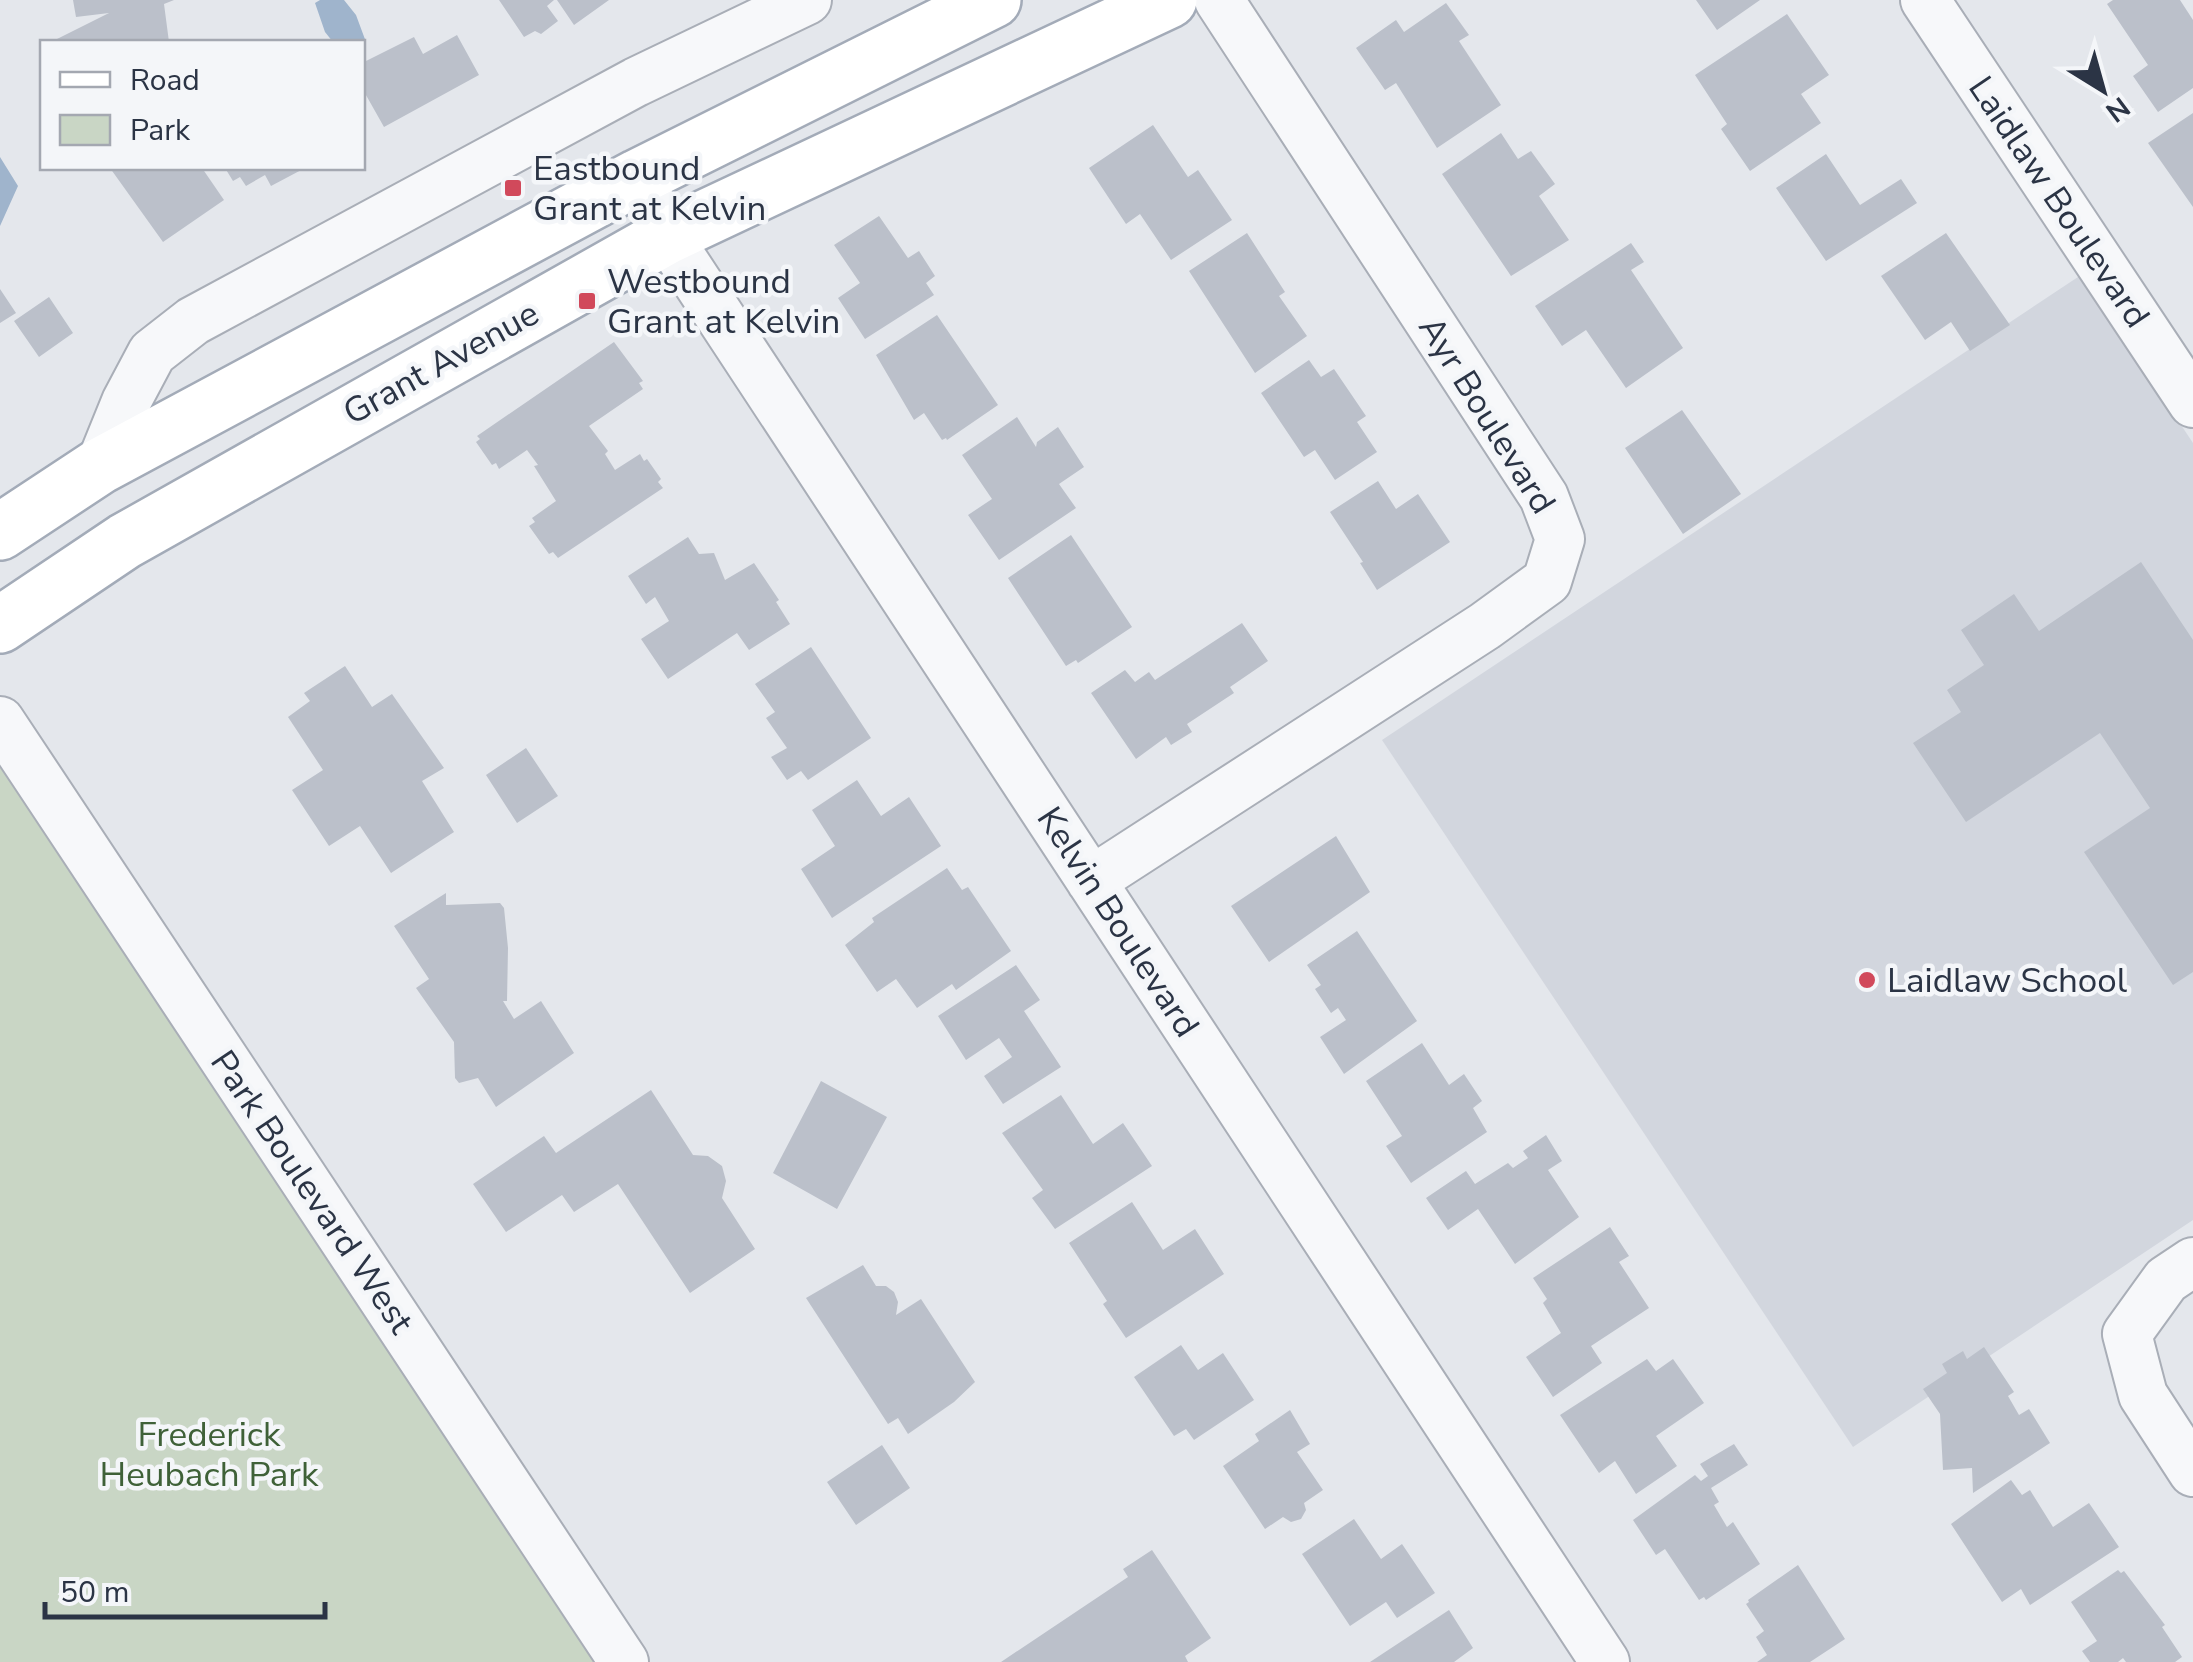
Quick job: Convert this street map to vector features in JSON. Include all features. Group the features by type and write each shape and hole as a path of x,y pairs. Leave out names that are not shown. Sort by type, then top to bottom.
{"main road":[{"name":"Grant Avenue","path":"0,532 100,466 638,178 993,0"},
{"name":"Grant Avenue","path":"0,625 125,541 667,236 1168,0"}],"street":[{"path":"100,466 126,402 152,353 193,320 636,82 807,0"},
{"name":"Ayr Boulevard","path":"1091,880 1485,626 1548,581 1560,538 1544,497 1220,0"},
{"name":"Laidlaw Boulevard","path":"1925,0 2193,403"},
{"name":"Kelvin Boulevard","path":"638,178 667,236 1605,1662"},
{"name":"Park Boulevard West","path":"0,721 624,1662"},
{"path":"2193,1262 2166,1280 2127,1334 2143,1395 2193,1472"}],"shaded area":[{"name":"Laidlaw School","path":"2081,275 2193,443 2193,1220 1853,1447 1382,740"}],"green space":[{"name":"Frederick Heubach Park","path":"0,767 596,1662 0,1662"}],"water":[{"path":"344,0 356,15 366,42 331,40 315,3"},
{"path":"0,157 18,186 0,226"}],"building":[{"path":"73,0 174,0 164,4 169,40 55,40 109,13 76,17"},
{"path":"499,0 554,0 547,6 558,21 541,34 535,31 524,37"},
{"path":"557,0 609,0 574,25"},
{"path":"1696,0 1760,0 1717,30"},
{"path":"2113,0 2180,0 2193,20 2193,88 2158,112 2133,76 2148,65 2107,4"},
{"path":"1446,3 1469,35 1459,41 1501,105 1437,148 1396,83 1385,90 1356,48 1396,20 1404,32"},
{"path":"1787,14 1829,75 1801,94 1821,123 1750,171 1721,129 1727,124 1695,75"},
{"path":"457,35 479,75 384,127 365,93 365,62 414,37 423,54"},
{"path":"2193,113 2193,207 2148,143"},
{"path":"1153,125 1188,177 1198,170 1232,220 1171,260 1140,214 1126,224 1089,168"},
{"path":"1501,133 1518,159 1531,151 1555,184 1539,196 1569,240 1511,276 1442,174"},
{"path":"1826,154 1860,205 1901,179 1917,203 1826,261 1776,188"},
{"path":"111,170 203,170 224,200 163,242"},
{"path":"226,170 301,170 271,186 265,175 246,186 240,177 233,181"},
{"path":"879,216 908,258 919,251 935,276 926,283 934,295 865,339 838,298 860,283 834,245"},
{"path":"1247,233 1285,292 1279,296 1307,336 1255,373 1189,271"},
{"path":"1946,233 2010,325 1970,351 1951,322 1925,340 1881,276"},
{"path":"1631,243 1644,262 1631,270 1683,348 1626,388 1586,330 1562,346 1535,306"},
{"path":"0,289 16,313 0,323"},
{"path":"49,297 73,333 39,357 14,321"},
{"path":"937,315 998,405 947,440 942,440 924,413 914,420 876,355"},
{"path":"614,342 643,381 639,383 643,389 589,426 608,451 605,454 615,470 640,454 661,479 658,482 663,488 558,558 553,552 549,554 529,526 535,522 532,518 556,501 534,466 538,465 527,450 499,469 476,442 480,439 477,436"},
{"path":"1309,360 1321,377 1334,369 1366,416 1357,422 1377,452 1335,480 1315,450 1304,457 1261,393"},
{"path":"1682,410 1741,494 1683,534 1625,448"},
{"path":"1017,417 1036,447 1037,442 1058,427 1084,467 1059,484 1076,508 999,560 968,515 992,499 962,455"},
{"path":"1378,481 1396,509 1418,494 1450,542 1377,590 1330,512"},
{"path":"1071,535 1132,627 1078,663 1076,660 1066,666 1008,578"},
{"path":"688,537 699,554 714,553 725,580 754,563 790,624 749,650 737,633 668,679 641,639 669,621 655,597 646,604 628,576"},
{"path":"2141,562 2193,640 2193,972 2173,985 2084,852 2150,808 2100,733 1966,822 1913,743 1961,712 1947,690 1984,665 1961,630 2014,594 2039,631"},
{"path":"1242,623 1268,661 1230,687 1234,693 1187,724 1192,732 1171,745 1166,737 1136,759 1091,693 1125,670 1135,682 1149,672 1155,680"},
{"path":"811,647 871,738 808,780 801,771 787,780 771,757 787,748 766,718 775,712 755,684"},
{"path":"345,666 372,707 392,694 444,768 422,781 454,832 391,873 360,826 329,846 292,790 323,770 288,717 310,701 304,693"},
{"path":"526,748 558,796 517,823 486,775"},
{"path":"857,780 881,816 909,797 941,846 832,918 801,869 835,846 812,810"},
{"path":"1336,836 1370,892 1269,962 1231,906"},
{"path":"947,868 962,890 968,887 1011,951 956,990 952,984 917,1008 896,979 877,992 845,945 874,922 872,918"},
{"path":"446,893 446,905 500,903 504,908 508,948 507,1001 503,1001 514,1019 541,1001 574,1053 496,1107 478,1078 459,1083 455,1078 454,1042 416,988 429,979 394,926"},
{"path":"1357,931 1417,1021 1344,1074 1320,1037 1346,1020 1338,1008 1331,1013 1315,989 1321,985 1307,965"},
{"path":"1016,965 1040,1000 1024,1011 1061,1067 1003,1104 984,1076 1012,1057 999,1038 966,1060 938,1016"},
{"path":"1422,1043 1449,1085 1464,1074 1482,1101 1473,1108 1487,1132 1411,1183 1386,1146 1402,1136 1366,1081"},
{"path":"821,1081 887,1117 837,1209 773,1173"},
{"path":"651,1090 693,1155 708,1156 722,1166 726,1181 722,1198 755,1249 690,1293 618,1184 574,1212 562,1195 506,1232 473,1184 544,1136 556,1153"},
{"path":"1061,1095 1093,1144 1123,1123 1152,1166 1055,1229 1032,1198 1043,1190 1002,1133"},
{"path":"1546,1135 1562,1161 1548,1170 1579,1217 1515,1264 1478,1209 1448,1230 1426,1198 1466,1171 1475,1184 1508,1163 1513,1168 1528,1158 1523,1151"},
{"path":"1132,1202 1163,1250 1195,1229 1224,1274 1126,1338 1069,1243"},
{"path":"1610,1227 1629,1256 1619,1262 1649,1308 1591,1346 1602,1363 1553,1397 1526,1357 1561,1333 1533,1278"},
{"path":"863,1265 876,1286 886,1286 894,1292 898,1302 896,1315 921,1299 975,1382 908,1434 898,1418 888,1424 806,1298"},
{"path":"1181,1345 1198,1370 1223,1353 1254,1400 1194,1440 1186,1429 1174,1436 1134,1377"},
{"path":"1984,1347 2014,1392 2008,1396 2019,1415 2029,1409 2050,1443 1973,1493 1972,1468 1943,1470 1940,1414 1923,1389 1947,1373 1942,1364 1963,1351 1967,1359"},
{"path":"1647,1359 1656,1371 1673,1359 1704,1403 1656,1436 1677,1466 1636,1494 1615,1461 1599,1473 1560,1415"},
{"path":"1290,1410 1310,1444 1297,1452 1323,1490 1304,1503 1306,1510 1301,1519 1291,1522 1283,1517 1265,1529 1223,1466 1259,1441 1255,1434"},
{"path":"1734,1444 1748,1465 1711,1488 1719,1502 1714,1505 1727,1527 1733,1522 1760,1564 1706,1600 1699,1600 1665,1549 1656,1555 1633,1520 1695,1475 1701,1481 1708,1476 1700,1464"},
{"path":"882,1445 910,1488 856,1525 827,1482"},
{"path":"2011,1480 2022,1495 2030,1490 2053,1527 2089,1503 2119,1547 2030,1605 2021,1589 2002,1602 1951,1524"},
{"path":"1354,1519 1381,1559 1402,1544 1435,1593 1397,1618 1386,1602 1350,1626 1302,1554"},
{"path":"1152,1550 1211,1638 1185,1656 1188,1662 1001,1662 1128,1577 1123,1569"},
{"path":"1798,1565 1845,1639 1810,1662 1757,1662 1767,1655 1756,1637 1764,1631 1746,1604"},
{"path":"2118,1570 2124,1571 2165,1625 2162,1627 2182,1657 2175,1662 2126,1662 2123,1658 2118,1662 2090,1662 2082,1651 2097,1641 2071,1602"},
{"path":"1449,1610 1473,1648 1454,1662 1370,1662"}],"place":[{"name":"Eastbound Grant at Kelvin","path":"513,188"},
{"name":"Westbound Grant at Kelvin","path":"587,301"},
{"name":"Laidlaw School","path":"1867,980"}]}
